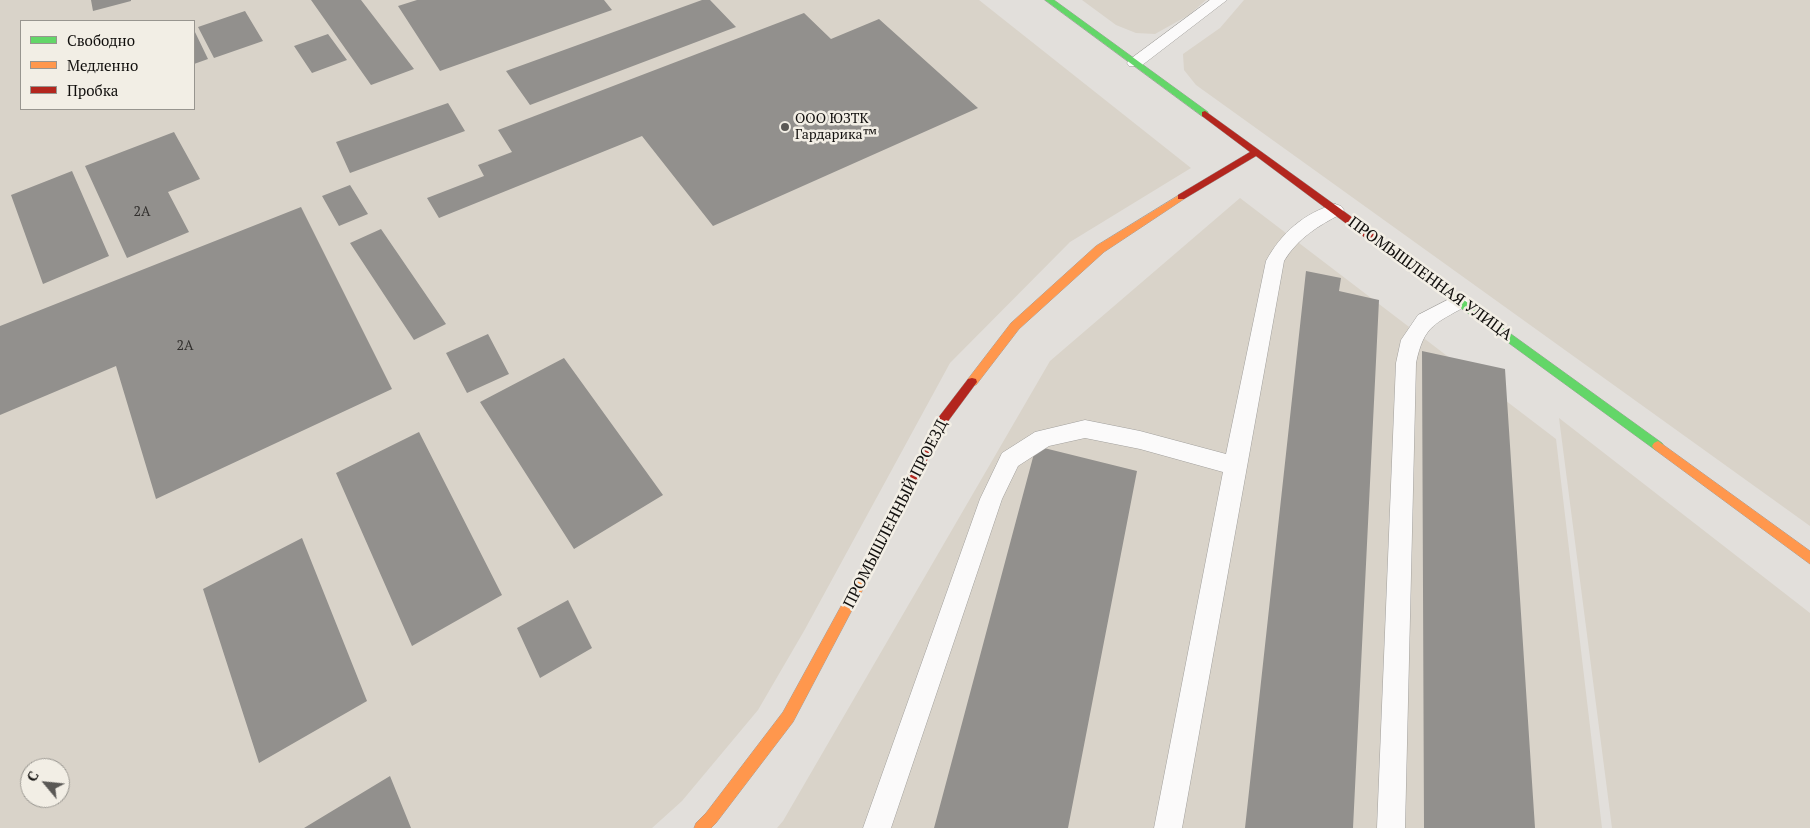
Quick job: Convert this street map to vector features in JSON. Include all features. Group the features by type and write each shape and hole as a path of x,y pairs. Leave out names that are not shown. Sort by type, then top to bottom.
{"street":[{"name":"ПРОМЫШЛЕННАЯ УЛИЦА","path":"1049,0 1810,558"},
{"name":"ПРОМЫШЛЕННЫЙ ПРОЕЗД","path":"700,828 711,818 788,718 860,583 939,425 1015,326 1100,249 1196,187 1256,152"}],"lane":[{"path":"1135,63 1220,0"},
{"path":"1168,828 1275,261 1286,242 1302,226 1335,210"},
{"path":"1391,828 1406,363 1411,340 1425,320 1459,300"},
{"path":"877,828 991,499 1010,460 1043,438 1085,428 1140,440 1235,466"}],"shaded area":[{"path":"0,0 979,0 1191,168 1070,242 950,363 804,631 758,710 682,801 652,828 0,828"},
{"path":"1082,0 1206,0 1189,15 1155,34 1136,33 1116,25"},
{"path":"1244,0 1810,0 1810,526 1196,85 1184,70 1183,54 1220,28"},
{"path":"1240,198 1556,439 1602,828 777,828 783,821 1050,361"},
{"path":"1559,418 1810,613 1810,828 1612,828"}],"building":[{"path":"91,0 131,0 131,1 93,11"},
{"path":"311,0 361,0 414,69 371,85"},
{"path":"417,0 604,0 612,10 440,71 398,6"},
{"path":"702,0 710,0 736,27 530,105 506,71"},
{"path":"245,11 263,41 214,58 198,27"},
{"name":"ООО ЮЗТК Гардарика™","path":"804,13 831,39 879,19 978,108 713,226 642,136 439,218 427,198 484,176 478,165 512,152 498,130"},
{"path":"195,32 208,59 195,64"},
{"path":"328,34 347,60 312,73 294,46"},
{"path":"448,103 465,131 350,173 336,142"},
{"path":"174,132 200,179 168,192 189,232 127,258 85,166"},
{"path":"72,171 109,256 43,284 11,195"},
{"path":"350,185 368,214 339,226 322,196"},
{"path":"301,207 392,389 156,499 116,366 0,415 0,326"},
{"path":"381,229 446,324 414,340 350,243"},
{"path":"1306,271 1341,278 1339,291 1379,300 1353,828 1245,828"},
{"path":"488,334 509,374 467,393 446,353"},
{"path":"1422,351 1505,369 1535,828 1424,828"},
{"path":"564,358 663,495 574,549 480,402"},
{"path":"419,432 502,595 412,646 336,473"},
{"path":"1036,446 1137,471 1068,828 934,828"},
{"path":"302,538 367,701 259,763 203,589"},
{"path":"568,600 592,648 540,678 517,628"},
{"path":"390,776 411,828 304,828"}],"traffic: fast":[{"path":"1049,0 1205,114"},
{"path":"1403,260 1658,446"}],"traffic: slow":[{"path":"972,382 1015,326 1100,249 1181,197"},
{"path":"1658,446 1810,558"},
{"path":"701,828 711,818 788,717 867,570"}],"traffic: jam":[{"path":"1205,114 1403,260"},
{"path":"1181,197 1256,152"},
{"path":"867,570 939,425 972,382"}],"place":[{"name":"ООО ЮЗТК Гардарика™","path":"785,127"}]}
